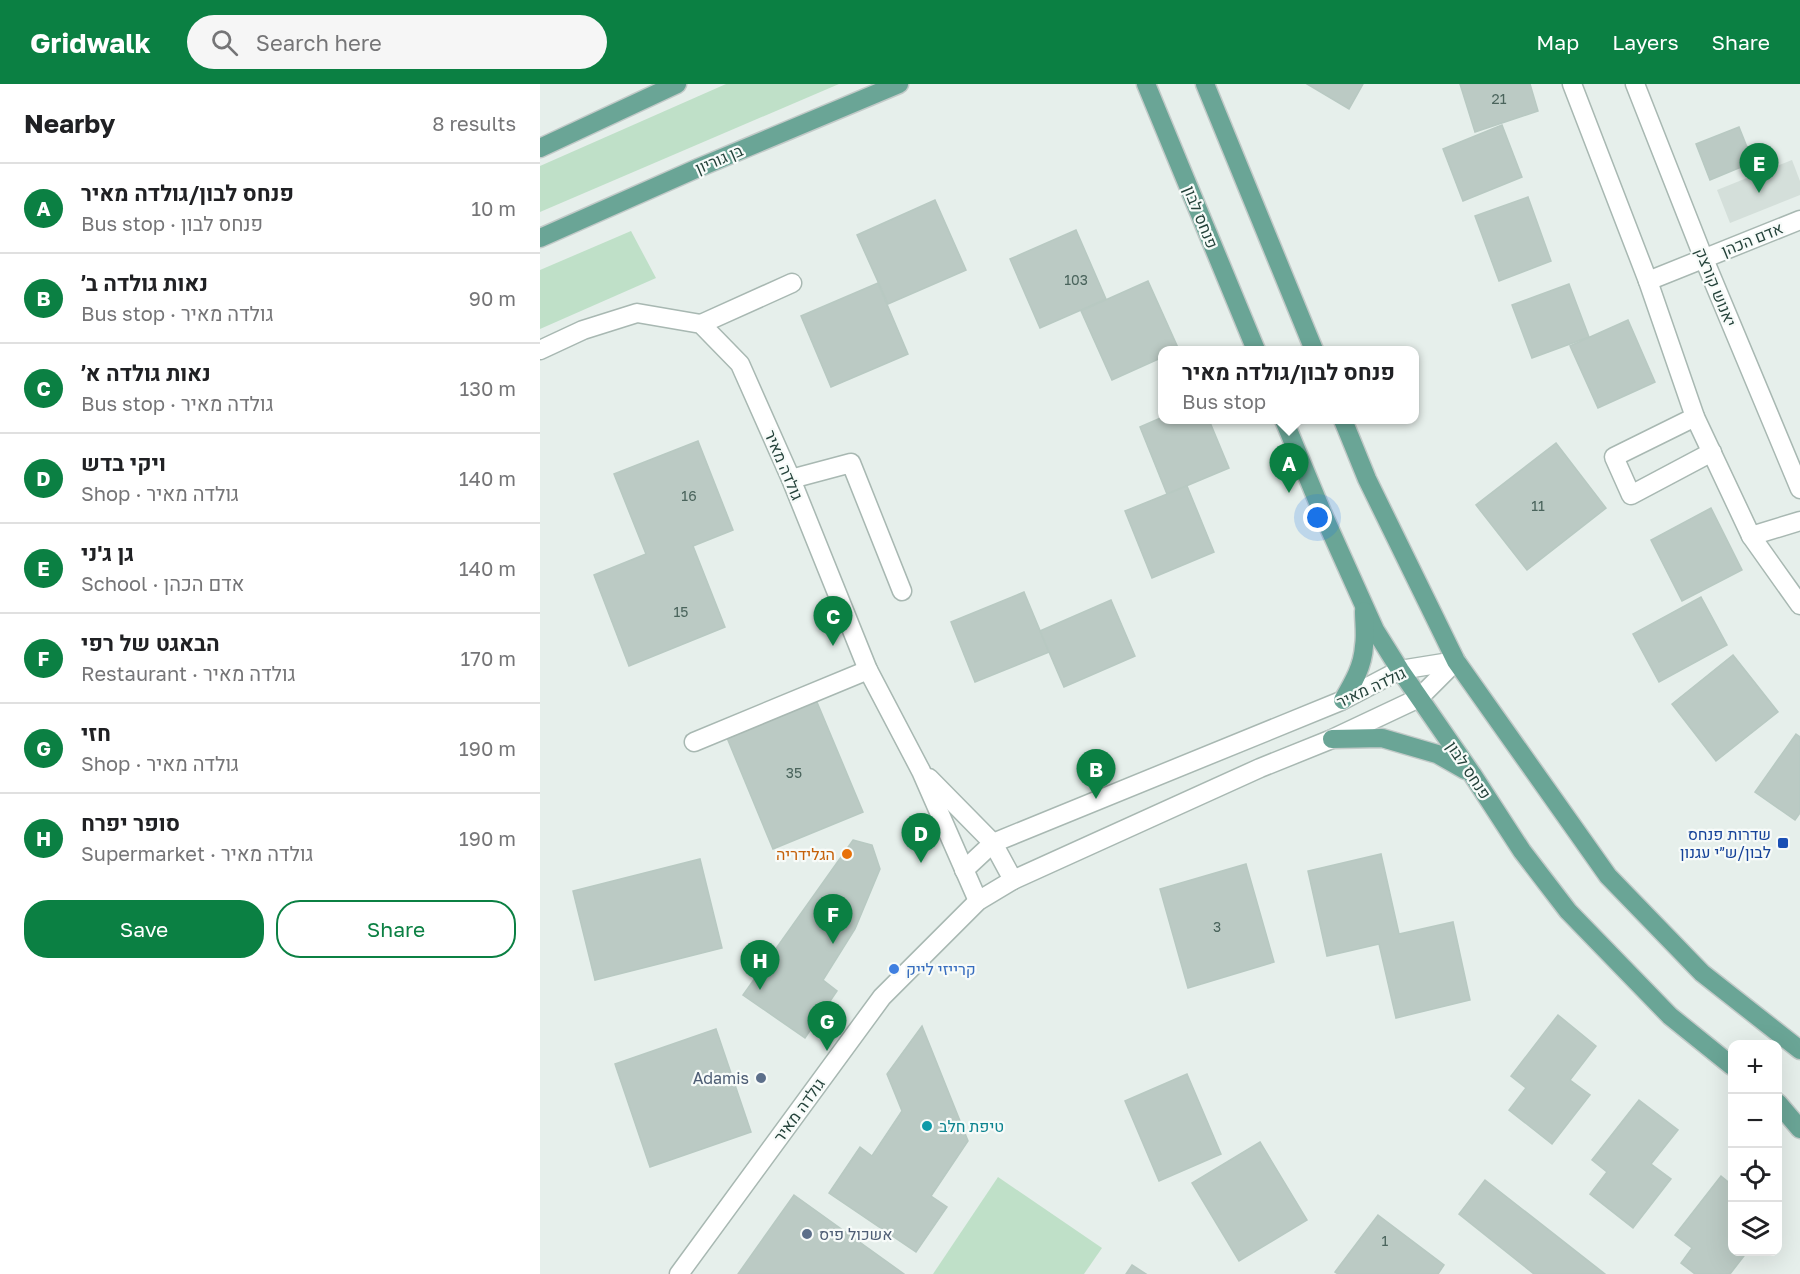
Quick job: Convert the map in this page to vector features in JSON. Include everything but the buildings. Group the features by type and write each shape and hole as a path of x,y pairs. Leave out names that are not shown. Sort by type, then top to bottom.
{"main road":[{"path":"540,148 677,84"},
{"name":"בן גוריון","path":"540,238 708,163 899,84"},
{"path":"1138,84 1149,91"},
{"path":"1206,85 1312,346"},
{"name":"פנחס לבון","path":"1149,91 1254,346"},
{"name":"פנחס לבון","path":"1286,424 1375,630 1522,850 1568,911 1670,1016 1728,1063"},
{"path":"1345,424 1367,479 1456,661 1608,876 1702,973 1800,1050"},
{"path":"1343,700 1355,679 1365,645 1364,604"},
{"path":"1332,739 1382,738 1437,754 1472,774"},
{"path":"1782,1105 1800,1120"},
{"path":"1782,1107 1800,1129"}],"street":[{"path":"1572,84 1648,281 1695,417 1751,536 1800,605"},
{"name":"יאנוש קורצק","path":"1635,84 1704,259 1800,489"},
{"name":"אדם הכהן","path":"1648,281 1800,220"},
{"path":"540,350 584,330 637,314 701,324 792,283"},
{"name":"גולדה מאיר","path":"701,324 740,364 791,479 868,670 921,771 978,901"},
{"path":"1695,417 1614,457 1631,495 1712,452"},
{"path":"791,479 851,463 902,591"},
{"path":"1751,536 1800,521"},
{"name":"גולדה מאיר","path":"964,870 993,843 1343,700 1400,670 1456,661"},
{"name":"גולדה מאיר","path":"679,1274 882,997 978,901 1013,880 1260,768 1332,739 1419,698 1456,661"},
{"path":"694,742 868,670"},
{"path":"1246,739 1260,768"},
{"name":"גולדה מאיר","path":"921,771 993,843 1013,880"}],"shaded area":[{"path":"1792,160 1800,181 1800,195 1730,223 1717,190"}],"green space":[{"path":"726,84 839,84 540,212 540,166"},
{"path":"631,231 656,278 540,329 540,270"},
{"path":"998,1177 1102,1248 1084,1274 933,1274"}],"place":[{"name":"גן ג'ני","path":"1759,193"},
{"name":"פנחס לבון/גולדה מאיר","path":"1289,493"},
{"name":"נאות גולדה א׳","path":"833,646"},
{"name":"נאות גולדה ב׳","path":"1096,799"},
{"name":"שדרות פנחס לבון/ש״י עגנון","path":"1783,843"},
{"name":"הגלידריה","path":"847,854"},
{"name":"ויקי בדש","path":"921,863"},
{"name":"הבאגט של רפי","path":"833,944"},
{"name":"קרייזי לייק","path":"894,969"},
{"name":"סופר יפרח","path":"760,990"},
{"name":"חזי","path":"827,1051"},
{"name":"Adamis","path":"761,1078"},
{"name":"טיפת חלב","path":"927,1126"},
{"name":"אשכול פיס","path":"807,1234"}]}
